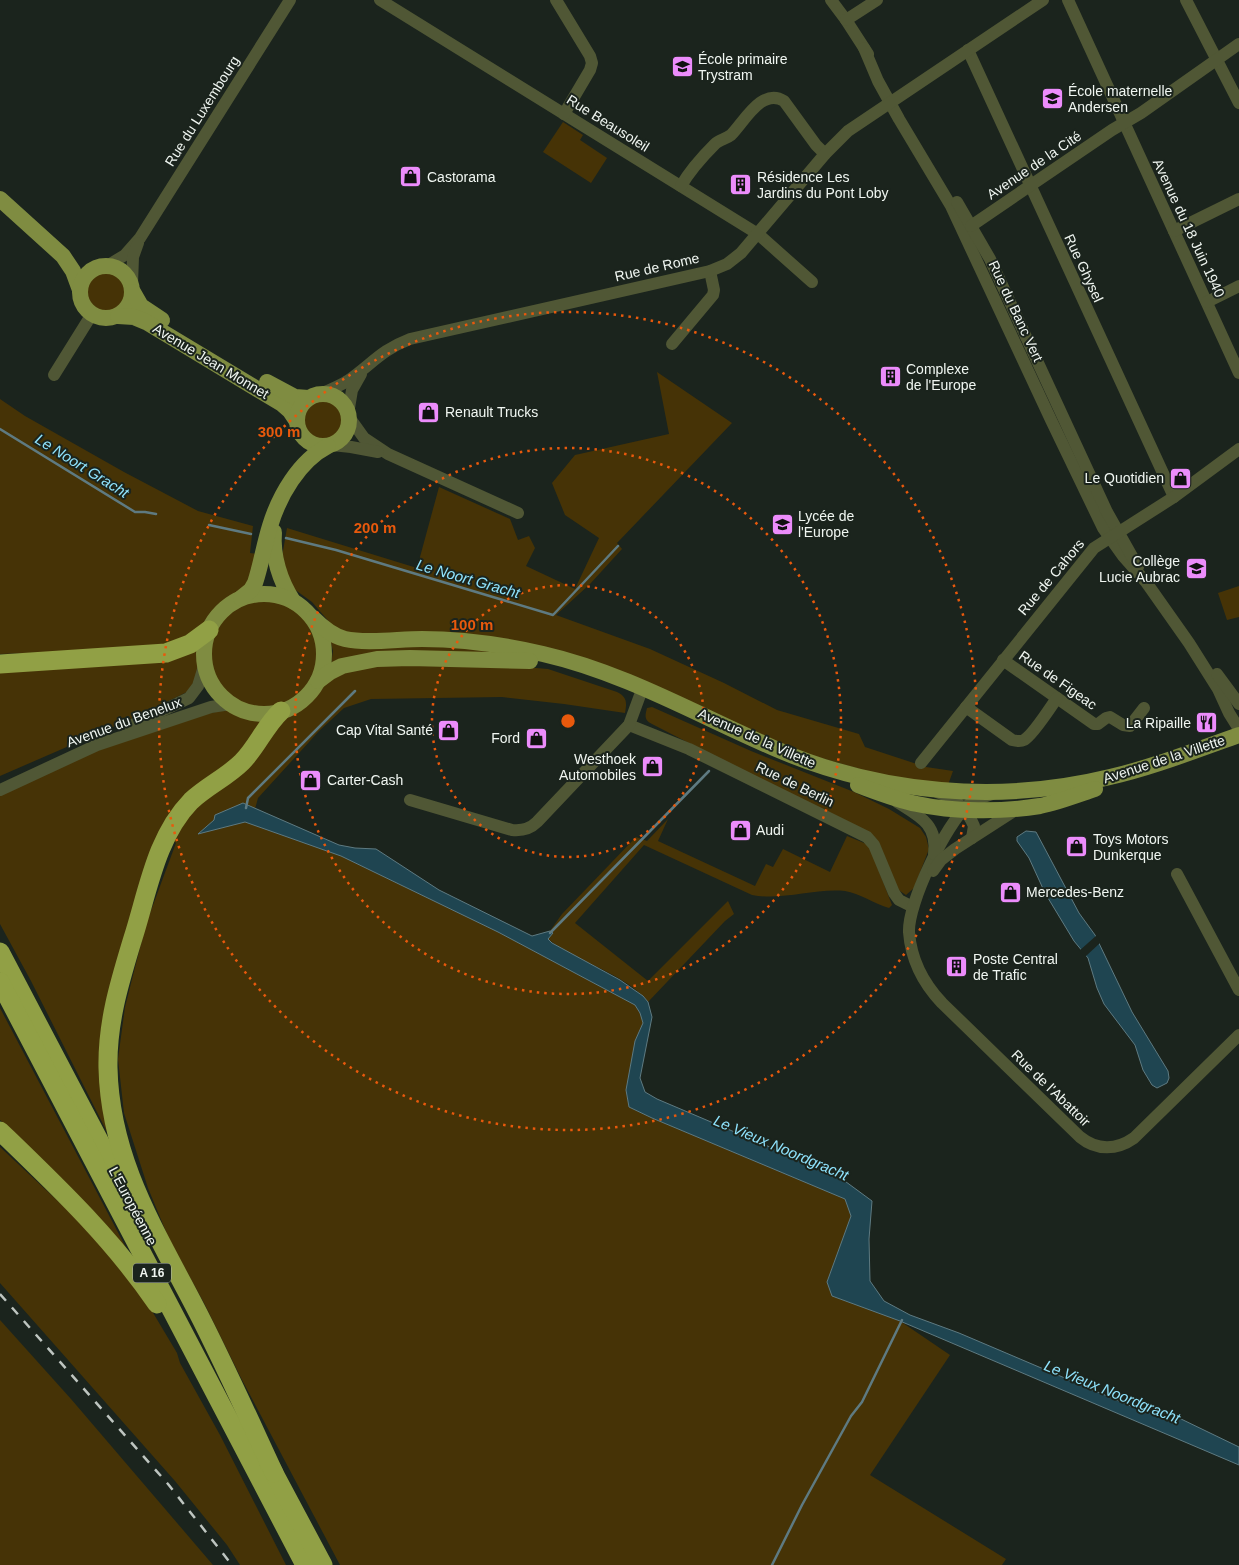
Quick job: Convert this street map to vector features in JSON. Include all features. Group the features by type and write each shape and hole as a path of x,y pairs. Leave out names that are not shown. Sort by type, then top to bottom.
{"highway":[{"path":"0,664 166,653 190,644 209,630"},
{"path":"274,1473 207,1330 131,1179 121,1149 113,1114 108,1060 110,1030 117,993 154,868 167,836 181,814 197,796 244,760 268,724 281,711"},
{"name":"L'Européenne","path":"0,952 274,1473 311,1565"},
{"name":"L'Européenne","path":"0,982 311,1565"},
{"path":"0,1131 90,1220 117,1250 149,1292 178,1337 311,1565"}],"main road":[{"path":"0,199 51,243 73,259 122,271 128,277 132,288 129,306 118,316 106,318 92,314 83,305 80,290 70,264 51,243"},
{"path":"80,290 86,275 92,269 104,266"},
{"name":"Avenue Jean Monnet","path":"132,288 138,304 149,312 284,392 299,398 314,396"},
{"name":"Avenue Jean Monnet","path":"118,316 130,316 146,322 282,404 290,411 297,425"},
{"path":"241,598 269,594 293,601 313,618 320,632 324,648 324,663 318,681 301,701 281,711 256,713 234,705 227,700 216,689 208,675 205,663 205,646 214,620 223,610 251,590 255,583 270,524 292,480 309,458 340,440 346,434 348,416 345,406 337,398 330,395 314,396 300,407 297,425 299,453 292,480"},
{"path":"297,425 303,437 310,444 320,447 330,446"},
{"path":"278,508 274,536 275,553 282,580 293,601"},
{"name":"Avenue de la Villette","path":"313,618 333,635 343,639 355,641 445,640 498,646 575,662 813,764 879,781 928,789 996,792 1052,788 1112,777 1157,764 1239,735"},
{"name":"Avenue de la Villette","path":"318,681 342,666 377,660 410,658 542,662 642,691 706,725 803,765 888,796 922,805 964,809 1019,808 1060,801 1239,744"}],"street":[{"name":"Rue du Luxembourg","path":"132,288 133,257 140,238 290,0"},
{"path":"556,0 590,56 592,63 590,70 564,114"},
{"name":"Rue du Banc Vert","path":"831,0 884,77 893,101 951,206 1101,524 1114,535"},
{"path":"846,20 877,0"},
{"name":"Rue de Rome","path":"314,396 348,381 392,347 410,339 722,266 738,256 825,154 848,131 1043,0"},
{"name":"Avenue du 18 Juin 1940","path":"1068,0 1239,373"},
{"path":"1186,0 1239,103"},
{"name":"Rue Beausoleil","path":"383,1 758,234 812,282"},
{"name":"Avenue de la Cité","path":"971,226 1142,113 1239,44"},
{"name":"Rue Ghysel","path":"968,50 1174,497"},
{"path":"681,186 715,144 729,136 754,108 771,98 778,98 784,101 816,145 825,154"},
{"name":"Rue du Banc Vert","path":"893,101 971,226 997,275 1107,512 1123,556 1146,582 1189,643 1218,689 1239,729"},
{"path":"1174,231 1239,199"},
{"name":"Rue du Luxembourg","path":"104,266 124,254 140,238"},
{"path":"672,344 713,295 714,290 710,270"},
{"path":"1207,302 1239,286"},
{"path":"54,375 92,314"},
{"name":"Rue de Rome","path":"348,416 352,390 367,366"},
{"path":"348,416 364,438 388,454 518,513"},
{"path":"330,446 362,448 388,454"},
{"name":"Rue de Cahors","path":"922,763 1094,548 1174,497 1239,449"},
{"name":"Rue du Banc Vert","path":"1189,643 1220,678 1239,704"},
{"name":"Rue de Figeac","path":"1003,660 1096,724 1110,718 1123,725 1130,726 1144,708"},
{"name":"Avenue du Benelux","path":"0,781 184,701 195,690 205,663"},
{"name":"Rue du Banc Vert","path":"1204,667 1220,685 1239,714"},
{"path":"410,800 512,830 525,829 537,822 629,725 642,691"},
{"path":"966,707 1012,740 1019,742 1030,735 1057,698"},
{"name":"Avenue du Benelux","path":"0,790 118,737 211,707 234,705"},
{"name":"Rue de Berlin","path":"629,725 689,749 867,837 874,845 894,893 903,902 913,907"},
{"path":"928,789 948,796 964,809 974,826 972,838"},
{"name":"Rue de l'Abattoir","path":"996,792 974,800 951,825 933,859 913,907 909,927 917,966 928,987 942,1003 1076,1133 1092,1145 1102,1148 1112,1148 1130,1141 1239,1034"},
{"name":"Rue de l'Abattoir","path":"888,796 919,816 930,827 935,841 933,859"},
{"name":"Rue de l'Abattoir","path":"920,890 942,860 1019,808"},
{"path":"1177,874 1239,990"}],"shaded area":[{"path":"563,122 583,135 580,140 607,158 591,183 543,152"},
{"path":"111,271 118,274 124,280 127,291 126,299 118,308 111,311 103,311 96,308 88,299 87,287 90,280 99,272"},
{"path":"657,372 732,423 617,543 622,549 590,584 556,615 650,649 777,710 859,734 865,747 926,767 953,771 948,785 877,774 807,754 559,651 355,638 337,631 312,602 294,589 281,562 287,528 417,568 439,487 510,519 518,540 529,536 535,548 526,566 575,589 599,538 565,515 552,483 575,455 669,434"},
{"path":"0,399 25,416 124,472 198,511 253,526 250,553 259,554 250,584 222,603 212,613 204,627 182,641 144,649 0,654"},
{"path":"327,400 334,403 340,409 343,420 342,428 334,437 327,440 319,440 312,437 304,428 303,416 306,409 315,401"},
{"path":"1239,586 1239,617 1227,620 1218,593"},
{"path":"264,599 275,600 285,604 303,615 314,633 318,643 318,665 314,675 303,693 285,704 275,708 264,709 253,708 243,704 225,693 214,675 210,665 209,654 210,643 214,633 225,615 243,604 253,600"},
{"path":"329,636 520,653 331,664 333,651"},
{"path":"197,645 198,677 187,692 122,723 0,776 0,671"},
{"path":"382,664 512,666 548,669 617,692 626,700 625,713 502,697 371,699 344,708 319,731 258,798 255,809 243,803 214,820 199,833 245,822 341,856 498,932 635,1005 643,1023 635,1042 626,1090 629,1107 845,1199 851,1216 827,1282 832,1296 900,1321 950,1355 870,1475 1006,1559 1002,1565 340,1565 169,1239 148,1188 124,1113 118,1059 125,1007 146,924 176,843 173,841 182,823 288,715 304,707 332,676"},
{"path":"652,707 751,751 854,792 889,809 920,828 926,837 929,849 914,888 906,895 897,889 877,840 649,722 646,719 647,708"},
{"path":"229,709 245,717 266,718 243,754 182,803 114,982 108,1134 0,924 0,796 106,745 202,715"},
{"path":"668,819 658,841 755,886 766,864 773,867 783,849 830,872 847,836 869,845 892,905 889,908 845,891 822,891 786,896 752,895 644,845 575,923 648,981 728,901 734,914 725,921 648,1002 626,983 572,955 548,939 553,933 550,931 562,914 636,837 647,841"},
{"path":"0,1008 133,1261 82,1200 0,1120"},
{"path":"0,1147 91,1232 149,1306 177,1353 180,1363 220,1435 286,1565 240,1565 227,1545 175,1481 0,1283"},
{"path":"0,1320 71,1399 213,1565 0,1565"}],"water":[{"path":"243,803 339,845 376,849 439,890 532,936 550,931 553,933 548,939 552,943 620,980 643,996 648,1002 652,1017 640,1078 645,1092 657,1099 838,1176 872,1201 869,1239 870,1281 884,1301 910,1315 959,1333 1140,1410 1165,1413 1179,1418 1239,1447 1239,1465 900,1321 832,1296 827,1282 851,1216 845,1199 629,1107 626,1090 635,1041 643,1023 635,1005 498,932 341,856 245,822 198,834 214,820 215,815"},
{"path":"1026,831 1036,832 1079,913 1095,935 1132,1012 1168,1071 1169,1078 1167,1083 1157,1088 1152,1085 1143,1070 1135,1045 1104,1004 1088,958 1074,941 1045,893 1029,858 1017,841 1017,837"}],"pier":[{"path":"1097,935 1101,942 1085,957 1079,951"}],"waterway":[{"name":"Le Noort Gracht","path":"0,429 135,512 156,514"},
{"name":"Le Noort Gracht","path":"209,525 251,534"},
{"name":"Le Noort Gracht","path":"286,538 336,550 553,615 618,546"},
{"path":"246,808 248,798 355,691"},
{"path":"550,933 709,771"},
{"path":"772,1565 802,1505 851,1416 862,1402 902,1320"}],"railway":[{"path":"0,1294 168,1484 232,1565"}],"place":[{"name":"École primaire Trystram","path":"682,67"},
{"name":"École maternelle Andersen","path":"1052,99"},
{"name":"Castorama","path":"411,177"},
{"name":"Résidence Les Jardins du Pont Loby","path":"741,185"},
{"name":"Complexe de l'Europe","path":"890,377"},
{"name":"Renault Trucks","path":"429,412"},
{"name":"Le Quotidien","path":"1180,478"},
{"name":"Lycée de l'Europe","path":"782,524"},
{"name":"Collège Lucie Aubrac","path":"1196,569"},
{"name":"La Ripaille","path":"1207,723"},
{"name":"Cap Vital Santé","path":"449,730"},
{"name":"Ford","path":"536,738"},
{"name":"Westhoek Automobiles","path":"652,767"},
{"name":"Carter-Cash","path":"311,780"},
{"name":"Audi","path":"740,830"},
{"name":"Toys Motors Dunkerque","path":"1077,847"},
{"name":"Mercedes-Benz","path":"1010,892"},
{"name":"Poste Central de Trafic","path":"957,967"}],"water label":[{"name":"Le Vieux Noordgracht","path":"781,1148"},
{"name":"Le Vieux Noordgracht","path":"1112,1392"}]}
